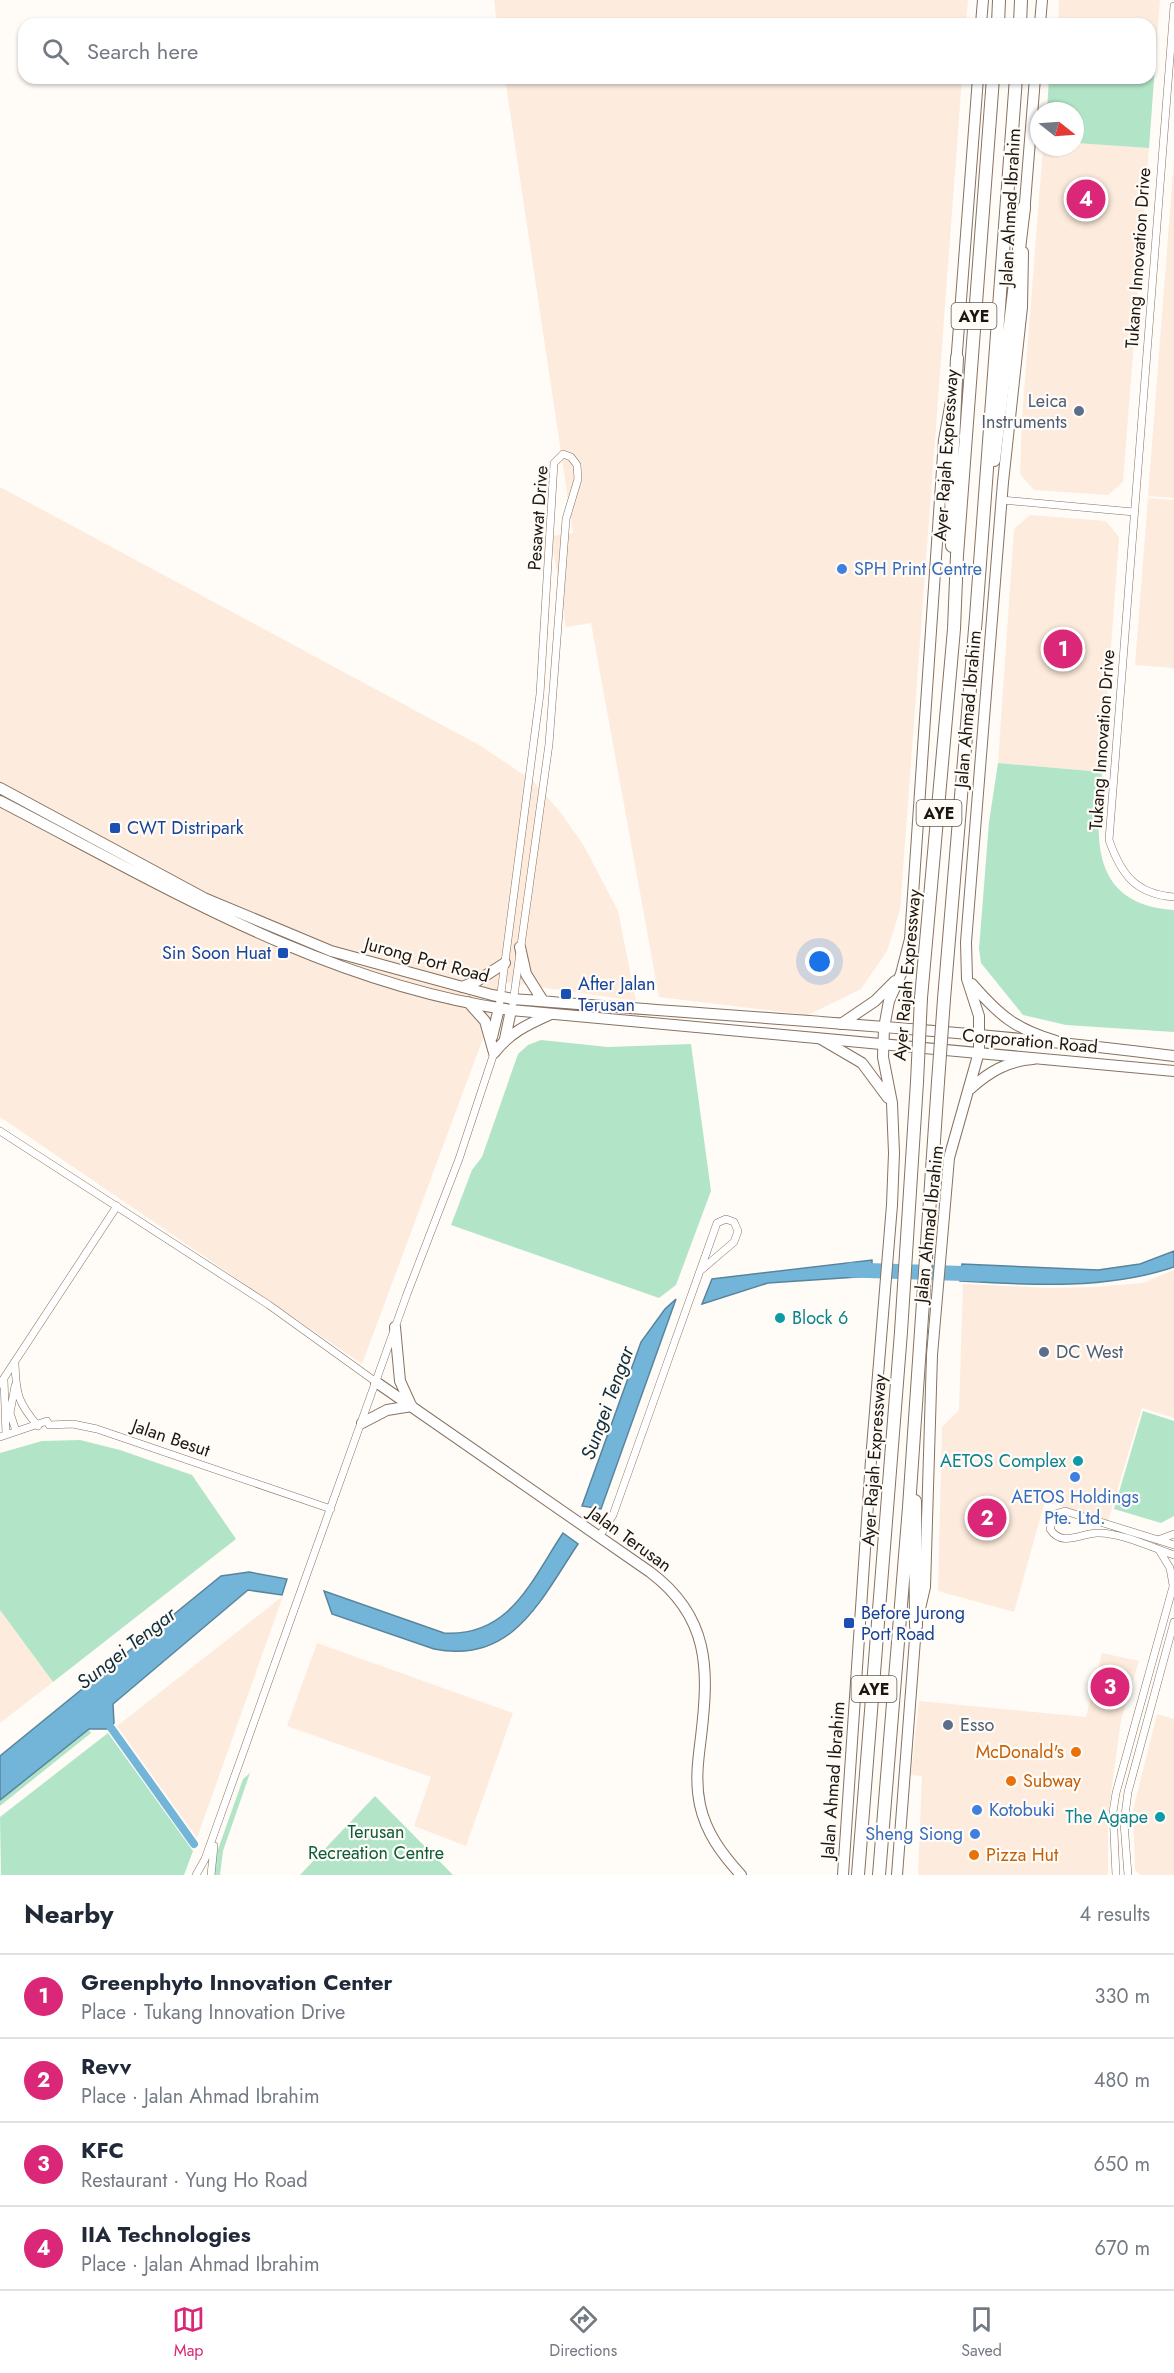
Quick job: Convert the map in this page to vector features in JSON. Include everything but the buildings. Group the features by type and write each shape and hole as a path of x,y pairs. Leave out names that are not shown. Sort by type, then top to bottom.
{"highway":[{"path":"998,18 999,0"},
{"path":"1020,18 1021,0"},
{"name":"Ayer Rajah Expressway","path":"858,1875 904,1281 921,998 954,629 957,555 993,84"},
{"name":"Ayer Rajah Expressway","path":"879,1875 1016,84"},
{"path":"982,538 998,439 1024,207"},
{"path":"957,358 950,524 951,542 957,555"},
{"path":"910,1492 917,1504 916,1626"}],"main road":[{"path":"982,18 983,0"},
{"path":"1040,18 1042,0"},
{"name":"Jalan Ahmad Ibrahim","path":"843,1875 889,1250 894,1153 892,1103 885,1075 884,1028 889,1001 901,974 910,939 944,440 957,358 978,84"},
{"name":"Jalan Ahmad Ibrahim","path":"897,1875 916,1626 925,1587 932,1355 949,1158 958,1118 979,1052 979,1016 967,979 966,942 1002,500 1022,307 1024,207 1034,84"},
{"name":"Jurong Port Road","path":"0,788 204,898 331,951 461,987 499,1002"},
{"name":"Jurong Port Road","path":"0,801 199,907 316,958 406,987 468,1002 499,1002 552,1013 884,1044"},
{"path":"520,947 526,974 543,1001"},
{"path":"461,987 477,981 505,963"},
{"path":"841,1024 875,1001 901,974"},
{"path":"967,979 1003,1018 1028,1033 1056,1041"},
{"name":"Jurong Port Road","path":"512,1004 543,1001 884,1028"},
{"path":"468,1002 485,1021 494,1053"},
{"path":"492,1040 499,1002"},
{"path":"505,1039 512,1004"},
{"path":"494,1053 505,1039 525,1025 552,1013"},
{"name":"Corporation Road","path":"884,1028 1056,1041 1174,1056"},
{"path":"821,1039 862,1063 892,1103"},
{"name":"Corporation Road","path":"884,1044 1174,1071"},
{"path":"969,1089 997,1067 1018,1060 1033,1059"},
{"path":"362,1423 387,1410 411,1406 400,1381 395,1327"},
{"name":"Jalan Terusan","path":"376,1382 664,1583 694,1624 704,1652 706,1688 697,1764 699,1804 715,1844 741,1875"}],"street":[{"name":"Tukang Innovation Drive","path":"1173,6 1109,840 1118,866 1133,883 1148,892 1174,897"},
{"name":"Pesawat Drive","path":"499,1002 540,694 554,463 564,454 577,465 578,479 566,519 549,744 512,1004"},
{"path":"1002,500 1134,512"},
{"path":"196,1875 206,1859 395,1327 459,1159 494,1053"},
{"path":"0,1131 269,1305 376,1382"},
{"path":"3,1436 2,1382 117,1206"},
{"path":"599,1537 613,1515 699,1271 717,1222 726,1219 734,1222 738,1231 734,1242 699,1271"},
{"path":"15,1362 16,1384 23,1409 38,1426"},
{"path":"16,1384 10,1413 16,1431"},
{"name":"Jalan Besut","path":"3,1436 38,1426 47,1421 50,1425 73,1424 97,1429 331,1509"},
{"path":"1174,1545 1065,1511 1055,1514 1050,1529 1054,1535 1071,1540 1091,1533 1108,1534 1174,1555"},
{"path":"1158,1540 1174,1534"},
{"path":"1116,1875 1113,1812 1116,1793 1174,1584 1170,1568 1159,1550"},
{"path":"1128,1875 1124,1823 1128,1792 1174,1622"},
{"path":"211,1875 216,1829"}],"shaded area":[{"path":"494,0 968,0 966,18 496,18"},
{"path":"1059,0 1160,0 1156,52 1156,18 1058,18"},
{"path":"506,84 962,84 900,910 887,951 861,989 808,1015 659,997 591,623 566,627 551,536 573,533"},
{"path":"1084,144 1149,148 1123,482 1108,495 1034,490 1020,474 1022,418 1042,156 1084,156"},
{"path":"1174,160 1174,498 1148,496"},
{"path":"0,487 481,746 534,782 561,813 584,846 618,911 636,1001 504,982 362,1364 0,1117"},
{"path":"1148,498 1174,500 1174,668 1135,665"},
{"path":"1030,515 1106,521 1119,537 1102,772 998,763 1014,529"},
{"path":"1174,1270 1174,1418 1142,1408 1108,1521 1045,1501 1014,1612 938,1591 942,1427 959,1410 963,1284 1049,1288 1095,1287 1143,1283"},
{"path":"283,1596 197,1838 117,1726"},
{"path":"0,1610 53,1682 0,1723"},
{"path":"317,1643 513,1713 466,1846 414,1826 431,1777 287,1726"},
{"path":"1102,1653 1139,1661 1121,1720 1108,1815 1108,1875 918,1875 922,1776 911,1775 919,1701 1086,1717"},
{"path":"1157,1714 1174,1719 1174,1875 1141,1875 1135,1870 1133,1810"}],"green space":[{"path":"1049,84 1154,84 1149,148 1084,144 1084,102 1048,102"},
{"path":"998,763 1102,772 1099,842 1104,863 1112,881 1126,895 1146,905 1174,910 1174,1032 1066,1025 1023,1015 981,963 979,949 989,822"},
{"path":"541,1040 608,1047 691,1044 711,1191 676,1285 659,1298 451,1225 472,1170 482,1157 518,1054 528,1045"},
{"path":"1143,1411 1174,1421 1174,1516 1161,1523 1114,1509"},
{"path":"80,1440 120,1450 192,1475 236,1539 53,1682 0,1610 0,1453 42,1441"},
{"path":"89,1729 91,1733 0,1806 0,1800"},
{"path":"108,1733 193,1851 184,1875 1,1875 0,1817"},
{"path":"250,1773 223,1851 220,1875 214,1875 216,1855 243,1779"},
{"name":"Terusan Recreation Centre","path":"375,1796 453,1875 300,1875"}],"water":[{"path":"1174,1251 1174,1267 1095,1283 1013,1284 960,1281 962,1264 1098,1270 1140,1264"},
{"path":"872,1260 872,1276 768,1283 702,1304 712,1279"},
{"path":"676,1299 601,1509 582,1506 641,1342 665,1309"},
{"path":"563,1533 578,1544 551,1586 522,1623 505,1637 485,1647 461,1651 434,1649 332,1614 324,1591 444,1633 467,1632 486,1626 516,1603 529,1587"},
{"path":"249,1572 287,1579 282,1595 248,1590 113,1704 114,1723 108,1729 89,1729 0,1800 0,1756 221,1576"}],"waterway":[{"path":"851,1270 980,1274"},
{"path":"104,1718 194,1844"}],"place":[{"name":"IIA Technologies","path":"1086,199"},
{"name":"Leica Instruments","path":"1079,411"},
{"name":"SPH Print Centre","path":"842,569"},
{"name":"Greenphyto Innovation Center","path":"1063,649"},
{"name":"CWT Distripark","path":"115,828"},
{"name":"Sin Soon Huat","path":"283,953"},
{"name":"After Jalan Terusan","path":"566,994"},
{"name":"Block 6","path":"780,1318"},
{"name":"DC West","path":"1044,1352"},
{"name":"AETOS Complex","path":"1078,1461"},
{"name":"AETOS Holdings Pte. Ltd.","path":"1075,1477"},
{"name":"Revv","path":"987,1518"},
{"name":"Before Jurong Port Road","path":"849,1623"},
{"name":"KFC","path":"1110,1687"},
{"name":"Esso","path":"948,1725"},
{"name":"McDonald's","path":"1076,1752"},
{"name":"Subway","path":"1011,1781"},
{"name":"Kotobuki","path":"977,1810"},
{"name":"The Agape","path":"1160,1817"},
{"name":"Sheng Siong","path":"975,1834"},
{"name":"Pizza Hut","path":"974,1855"}],"water label":[{"name":"Sungei Tengar","path":"607,1403"},
{"name":"Sungei Tengar","path":"126,1648"}]}
